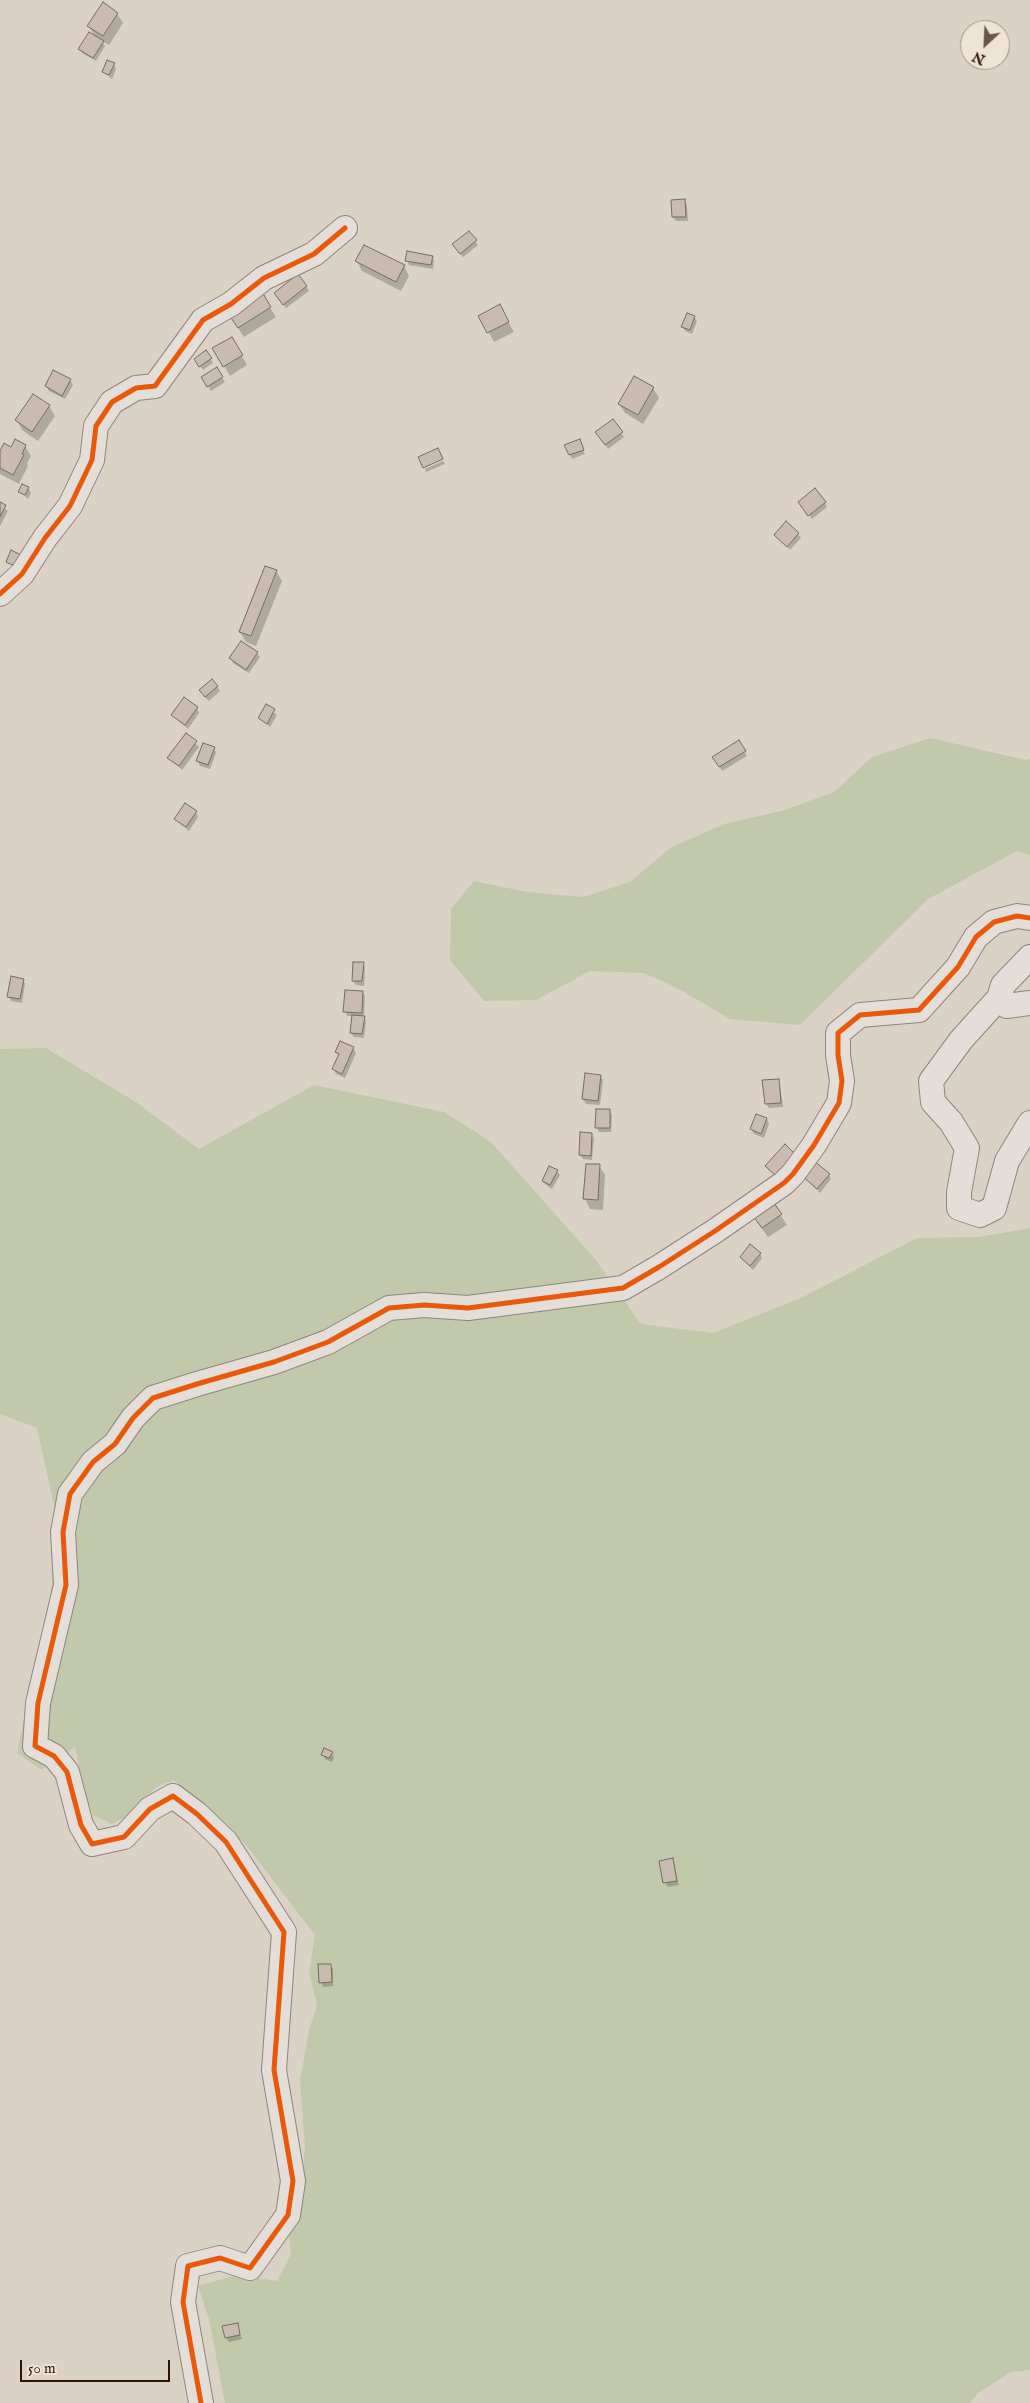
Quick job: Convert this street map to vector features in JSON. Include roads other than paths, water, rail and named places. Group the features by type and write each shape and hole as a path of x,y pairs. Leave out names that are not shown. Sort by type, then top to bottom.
{"street":[{"path":"0,594 22,574 45,538 70,506 92,460 96,426 112,402 136,388 155,386 203,320 231,304 264,278 314,254 345,228"},
{"path":"201,2403 183,2302 188,2266 220,2258 250,2268 288,2215 293,2181 274,2070 284,1932 226,1842 197,1814 173,1796 150,1809 124,1837 92,1844 81,1825 67,1772 54,1756 35,1746 38,1703 66,1585 63,1532 70,1494 93,1462 115,1444 132,1418 154,1398 274,1362 328,1342 389,1308 424,1304 468,1308 623,1288 659,1267 715,1231 793,1174 814,1145 839,1103 842,1081 838,1055 838,1033 860,1015 919,1010 958,966 976,937 994,922 1017,916 1030,918"},
{"path":"1030,957 1003,985 999,998 976,1022 931,1081 933,1102 951,1122 967,1148 959,1192 959,1208 980,1215 994,1208 1007,1161 1030,1123"},
{"path":"999,998 1008,1006 1030,1003"}]}
